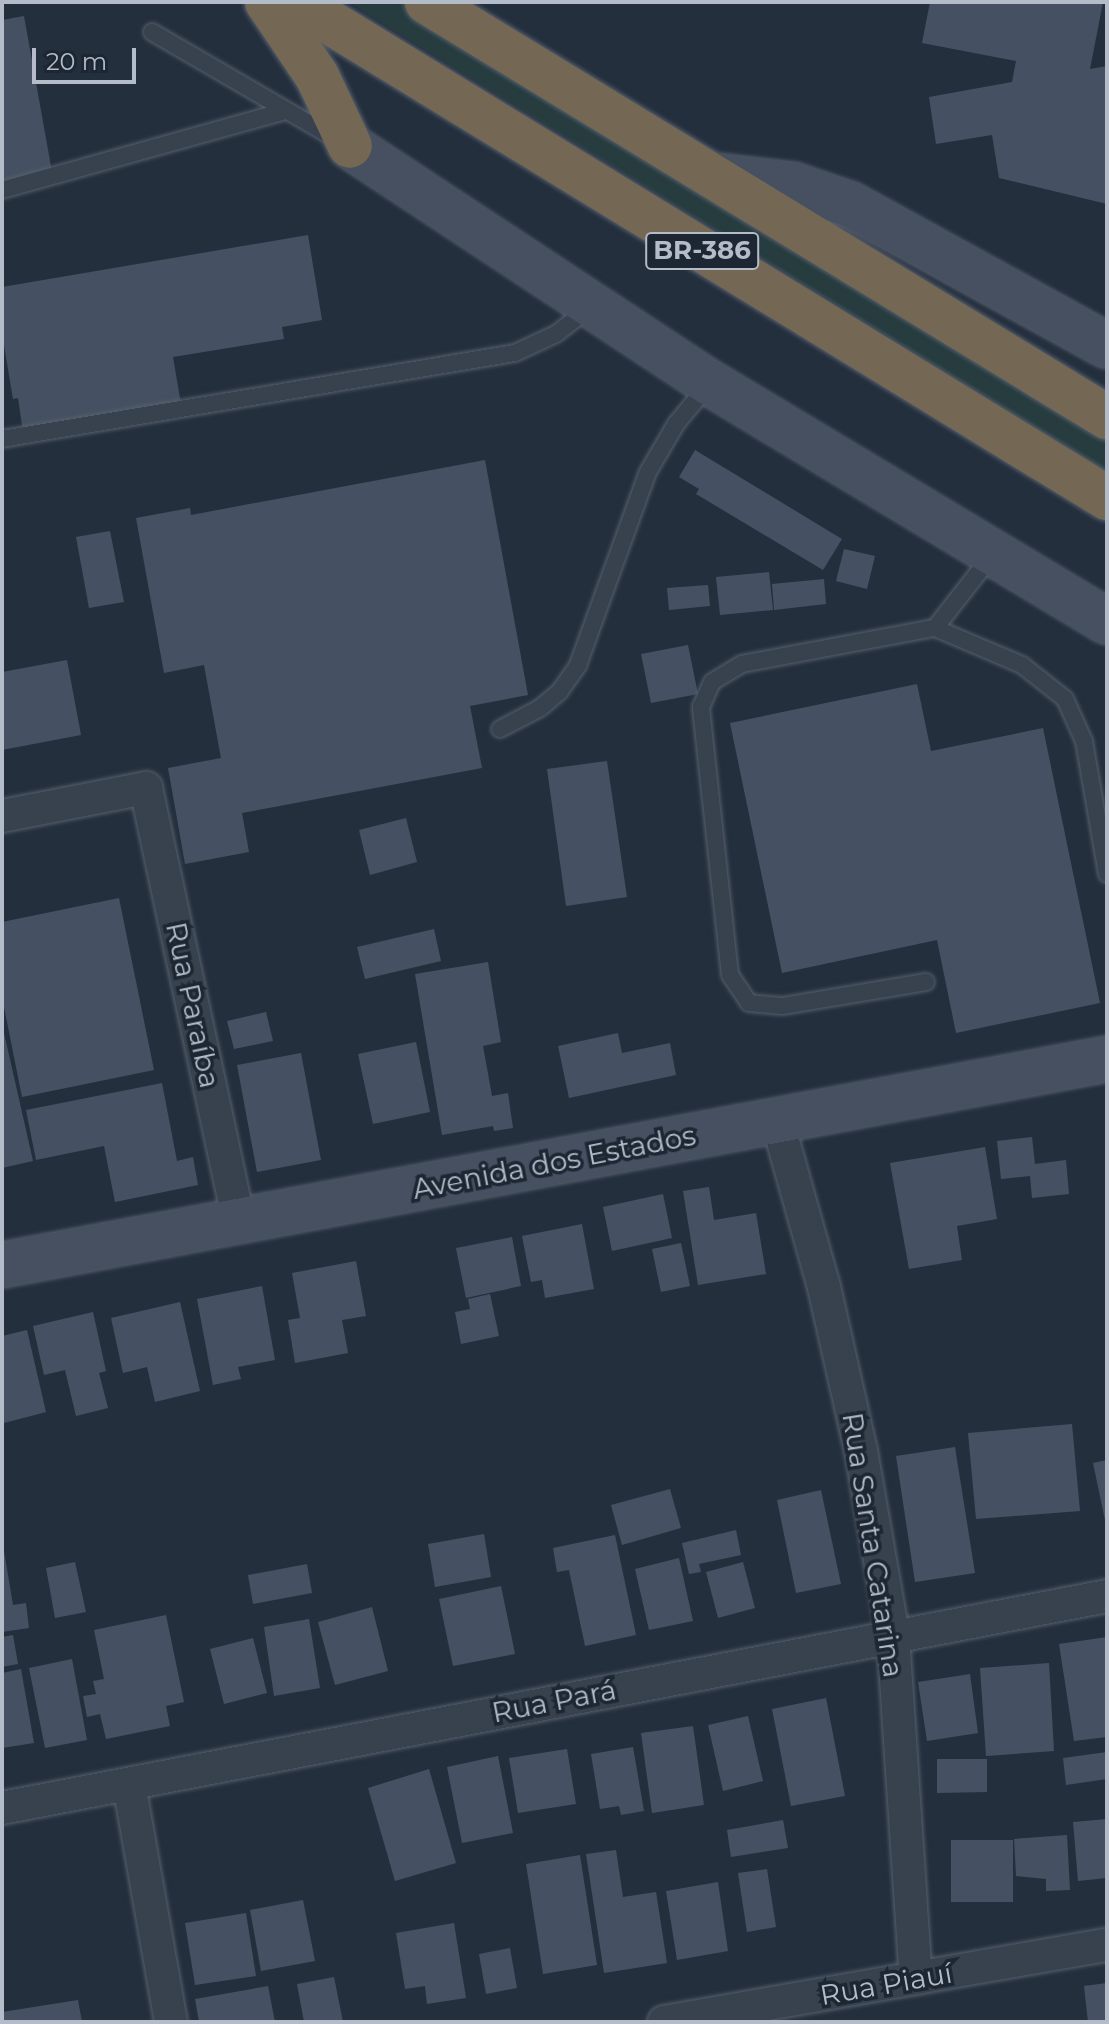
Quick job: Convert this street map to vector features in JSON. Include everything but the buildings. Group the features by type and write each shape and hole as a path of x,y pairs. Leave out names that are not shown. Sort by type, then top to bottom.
{"highway":[{"path":"267,2 317,76 350,146"},
{"name":"BR-386","path":"297,2 1107,498"},
{"name":"BR-386","path":"427,2 717,176 1107,417"}],"street":[{"path":"350,146 710,383 1107,622"},
{"path":"717,176 793,185 851,205 1107,346"},
{"name":"Rua Paraíba","path":"2,816 146,788 239,1221"},
{"name":"Avenida dos Estados","path":"2,1265 1107,1059"},
{"name":"Rua Santa Catarina","path":"777,1120 824,1287 848,1392 893,1635 916,1978"},
{"name":"Rua Pará","path":"2,1808 1107,1596"},
{"path":"129,1784 171,2022"},
{"name":"Rua Piauí","path":"664,2022 1107,1945"}],"lane":[{"path":"152,32 350,146"},
{"path":"2,190 285,111"},
{"path":"2,439 515,353 556,334 592,306"},
{"path":"500,729 540,708 560,691 578,665 648,472 676,424 710,383"},
{"path":"935,628 993,554"},
{"path":"926,982 782,1006 749,1003 730,975 701,707 712,682 742,664 935,628 1022,665 1065,699 1084,741 1107,874"}],"green space":[{"path":"348,2 405,2 1107,438 1107,472"}]}
